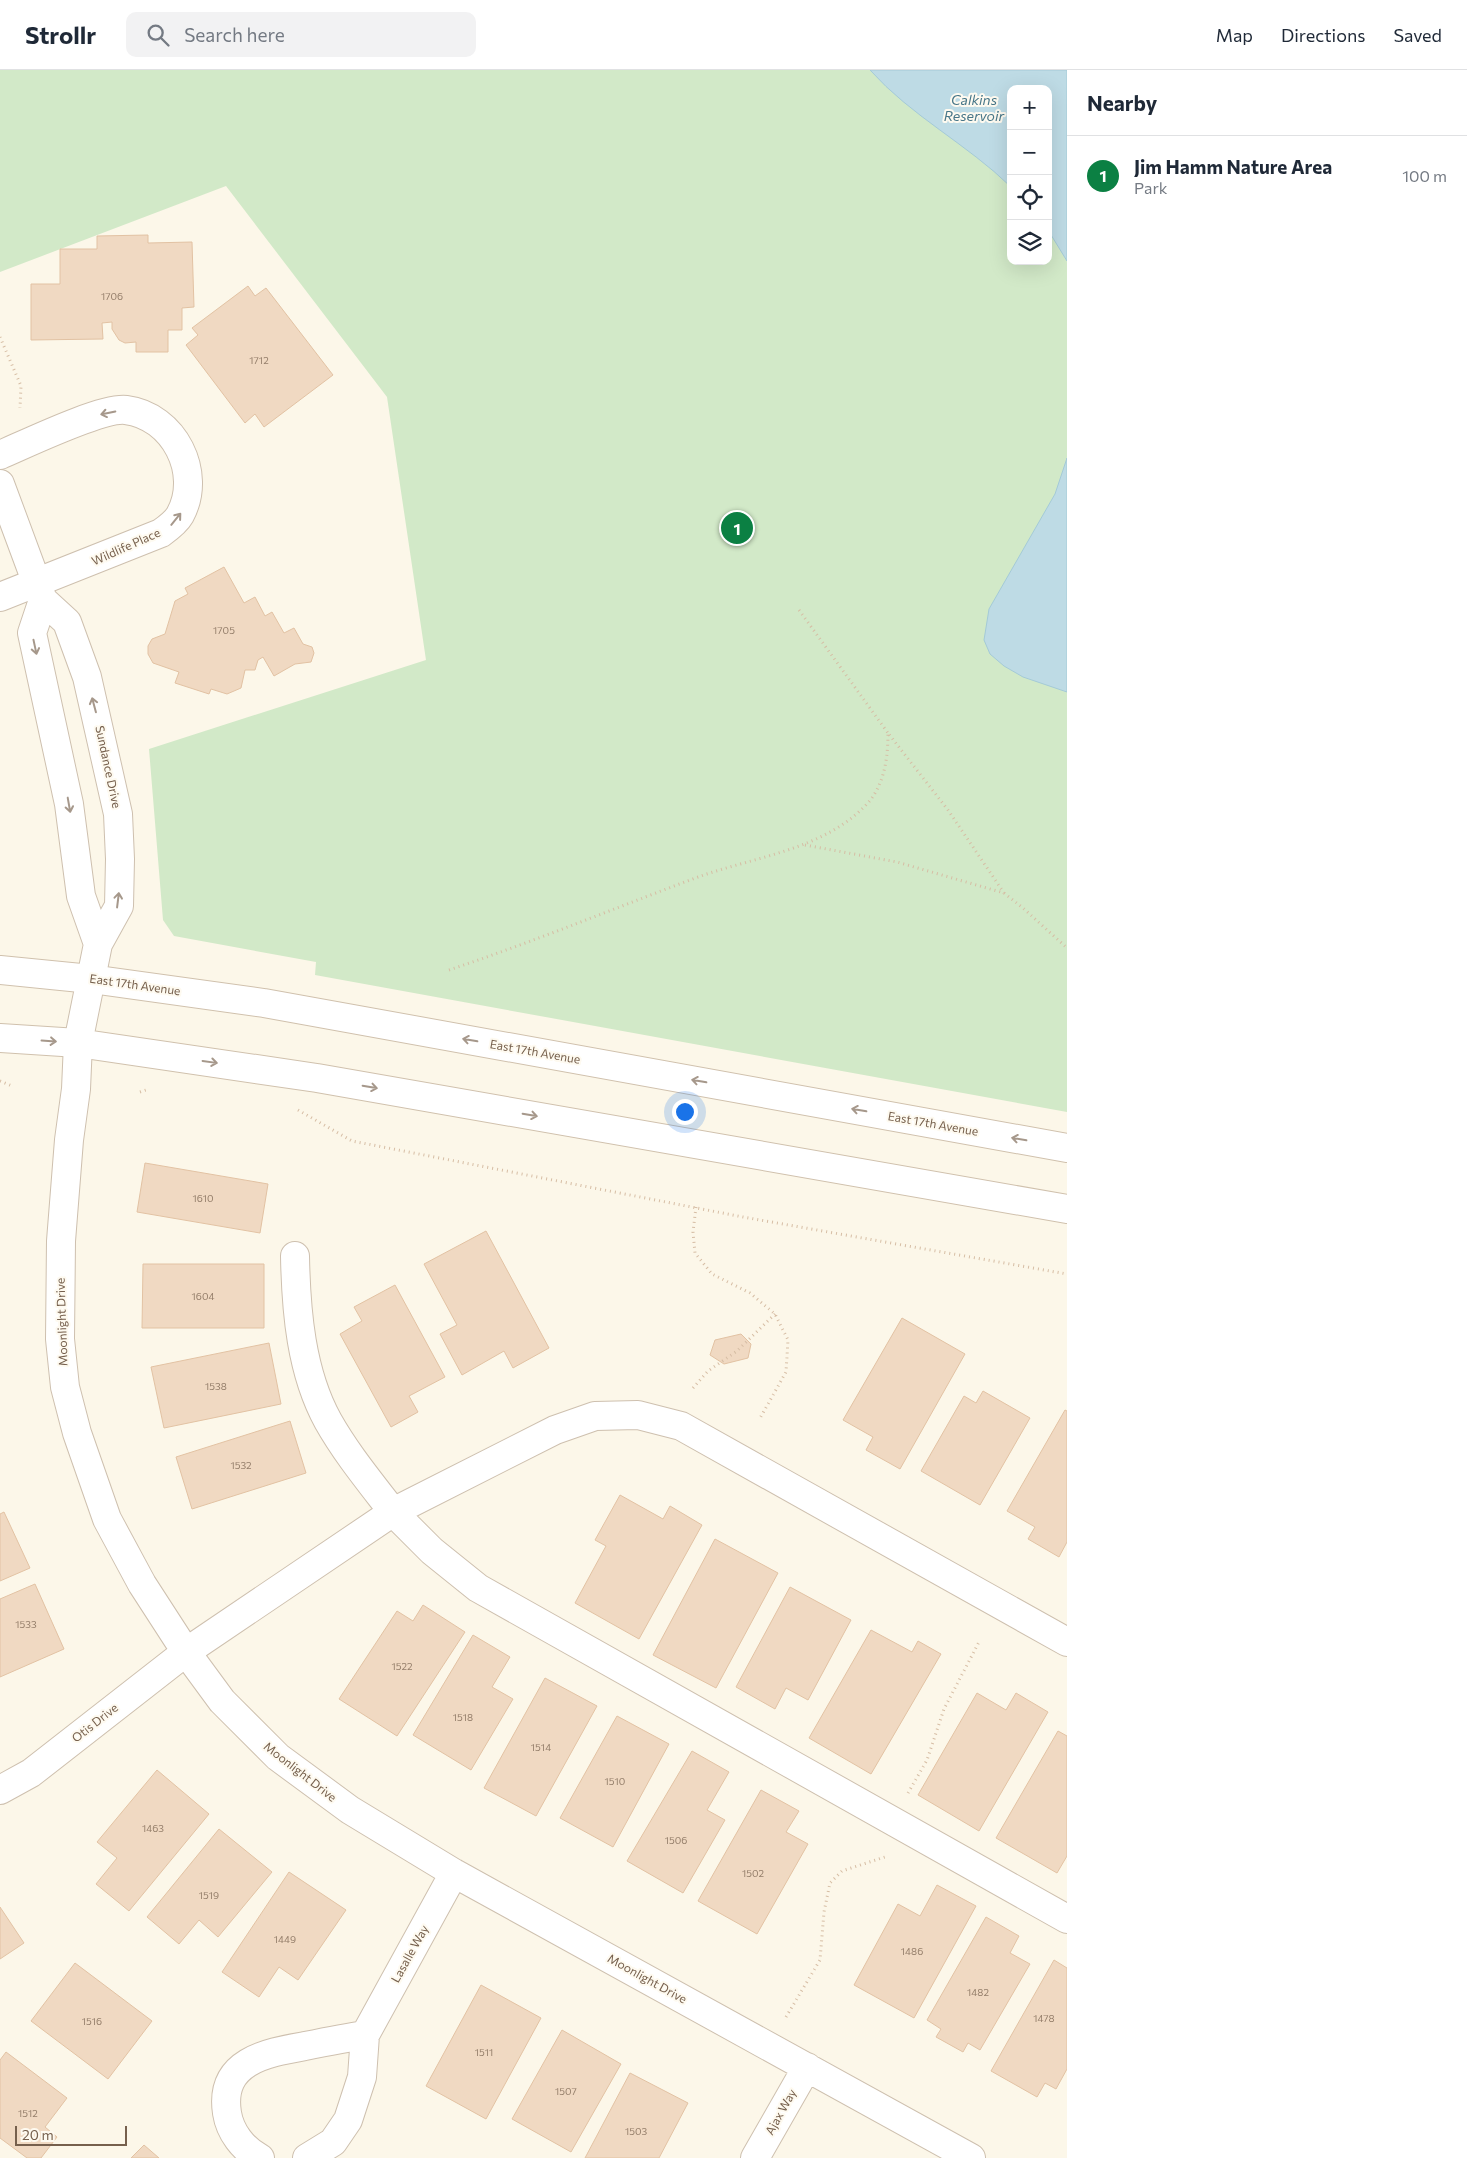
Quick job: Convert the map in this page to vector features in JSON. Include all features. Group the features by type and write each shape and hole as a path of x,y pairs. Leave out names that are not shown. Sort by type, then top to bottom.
{"street":[{"name":"Wildlife Place","path":"0,454 106,412 126,410 144,416 163,428 179,446 188,466 189,486 184,506 179,516 170,526 148,540 40,592 0,597"},
{"name":"Sundance Drive","path":"0,484 40,592 67,622 98,720 118,814 120,859 119,906 98,944 78,1043"},
{"path":"40,592 32,634 69,804 81,896 98,944"},
{"name":"East 17th Avenue","path":"0,970 91,979 264,1003 1067,1148"},
{"path":"0,1038 78,1043 326,1080 1067,1209"},
{"name":"Moonlight Drive","path":"78,1043 76,1089 69,1140 61,1241 60,1339 65,1387 77,1433 107,1519 142,1584 186,1652 222,1701 278,1757 350,1810 454,1873 971,2158"},
{"path":"294,1256 296,1303 303,1345 314,1386 327,1420 356,1465 393,1512 432,1551 478,1588 1067,1918"},
{"name":"Otis Drive","path":"0,1790 31,1773 186,1652 393,1512 555,1430 595,1416 638,1415 682,1426 1067,1642"},
{"name":"Lasalle Way","path":"366,2035 454,1873"},
{"path":"260,2158 243,2145 234,2133 228,2117 228,2089 236,2073 248,2062 273,2052 366,2035 362,2077 348,2120 332,2142 307,2158"},
{"name":"Ajax Way","path":"755,2158 806,2067"}],"path":[{"path":"0,337 21,386 20,408"},
{"path":"799,610 888,733 957,823 1004,893 1067,948"},
{"path":"449,970 719,870 804,845 841,825 874,797 884,770 888,733"},
{"path":"804,845 896,862 1004,893"},
{"path":"0,1081 12,1086"},
{"path":"140,1092 157,1086"},
{"path":"293,1107 352,1141 696,1207 1067,1274"},
{"path":"696,1207 692,1232 695,1253 712,1274 750,1293 776,1314 788,1340 786,1372 759,1420"},
{"path":"693,1388 708,1371 737,1351 776,1314"},
{"path":"906,1797 927,1760 944,1709 979,1642"},
{"path":"786,2017 820,1960 824,1912 830,1883 842,1871 893,1854"}],"green space":[{"path":"0,70 1067,70 1067,1112 315,975 316,962 174,936 163,920 149,749 426,660 387,397 226,186 0,272"}],"water":[{"name":"Calkins Reservoir","path":"870,70 1067,70 1067,261 1052,237 1052,85 1007,85 1007,183 976,157 903,102"},
{"path":"1067,458 1067,692 1023,677 1004,666 990,654 984,640 989,609 1055,494"}],"building":[{"path":"148,235 148,243 192,242 194,307 182,308 182,330 168,330 168,352 136,352 136,342 125,343 119,340 112,329 112,322 102,323 103,339 31,340 31,284 60,284 60,249 97,249 97,236"},
{"path":"248,286 255,296 266,288 333,375 264,427 255,414 245,423 186,345 198,335 192,328"},
{"path":"224,567 244,603 255,597 265,616 272,612 284,633 294,628 303,644 312,647 314,653 311,662 295,664 274,676 263,657 258,660 255,670 245,670 241,688 227,694 211,689 209,694 175,683 179,672 153,663 148,654 148,646 152,639 165,634 175,601 188,594 185,588"},
{"path":"145,1163 268,1184 260,1233 137,1212"},
{"path":"486,1231 549,1348 513,1368 504,1351 462,1375 440,1334 457,1325 424,1264"},
{"path":"143,1264 264,1264 264,1328 142,1328"},
{"path":"395,1285 445,1377 409,1396 418,1412 391,1427 340,1334 362,1321 354,1307"},
{"path":"902,1318 965,1354 900,1469 866,1450 873,1437 843,1420"},
{"path":"741,1334 751,1344 748,1358 724,1364 710,1355 715,1340"},
{"path":"269,1343 281,1404 164,1428 151,1367"},
{"path":"983,1391 1030,1418 980,1505 921,1471 964,1396 976,1403"},
{"path":"1065,1410 1067,1411 1067,1542 1059,1557 1028,1539 1035,1527 1007,1511"},
{"path":"290,1421 306,1473 192,1509 176,1457"},
{"path":"620,1495 663,1519 670,1506 702,1525 639,1639 575,1603 606,1546 595,1540"},
{"path":"4,1512 30,1568 0,1581 0,1514"},
{"path":"715,1539 778,1573 716,1688 653,1655"},
{"path":"35,1584 64,1649 0,1677 0,1599"},
{"path":"790,1587 851,1620 808,1700 786,1688 775,1709 736,1687"},
{"path":"423,1605 465,1632 397,1736 339,1699 397,1611 413,1621"},
{"path":"871,1630 912,1652 918,1641 941,1654 871,1774 809,1738"},
{"path":"473,1635 510,1657 492,1687 513,1699 471,1770 413,1735"},
{"path":"545,1678 597,1706 536,1816 484,1788"},
{"path":"977,1693 1006,1710 1016,1693 1048,1712 979,1831 918,1795"},
{"path":"617,1716 669,1744 613,1847 560,1818"},
{"path":"1058,1731 1067,1736 1067,1856 1057,1873 996,1838"},
{"path":"692,1751 729,1772 707,1810 725,1820 683,1893 627,1861"},
{"path":"157,1770 209,1814 129,1911 96,1884 117,1858 97,1842"},
{"path":"761,1790 799,1811 786,1832 808,1844 757,1934 698,1901"},
{"path":"219,1829 272,1872 218,1937 199,1920 179,1944 147,1917"},
{"path":"289,1872 346,1910 298,1980 279,1967 259,1997 222,1972"},
{"path":"937,1885 976,1906 914,2018 854,1985 898,1904 920,1916"},
{"path":"0,1907 24,1943 0,1959"},
{"path":"986,1917 1019,1936 1010,1953 1030,1964 980,2050 968,2043 963,2052 936,2037 941,2029 927,2020"},
{"path":"1054,1960 1067,1968 1067,2069 1056,2089 1045,2083 1037,2097 991,2071"},
{"path":"75,1963 152,2021 108,2079 31,2021"},
{"path":"481,1985 541,2018 486,2119 426,2086"},
{"path":"562,2030 621,2064 571,2152 512,2119"},
{"path":"6,2052 67,2098 45,2127 57,2137 41,2158 27,2158 0,2138 0,2060"},
{"path":"630,2073 688,2103 659,2158 585,2158"},
{"path":"144,2145 159,2158 131,2158"}],"place":[{"name":"Jim Hamm Nature Area","path":"737,528"}]}
